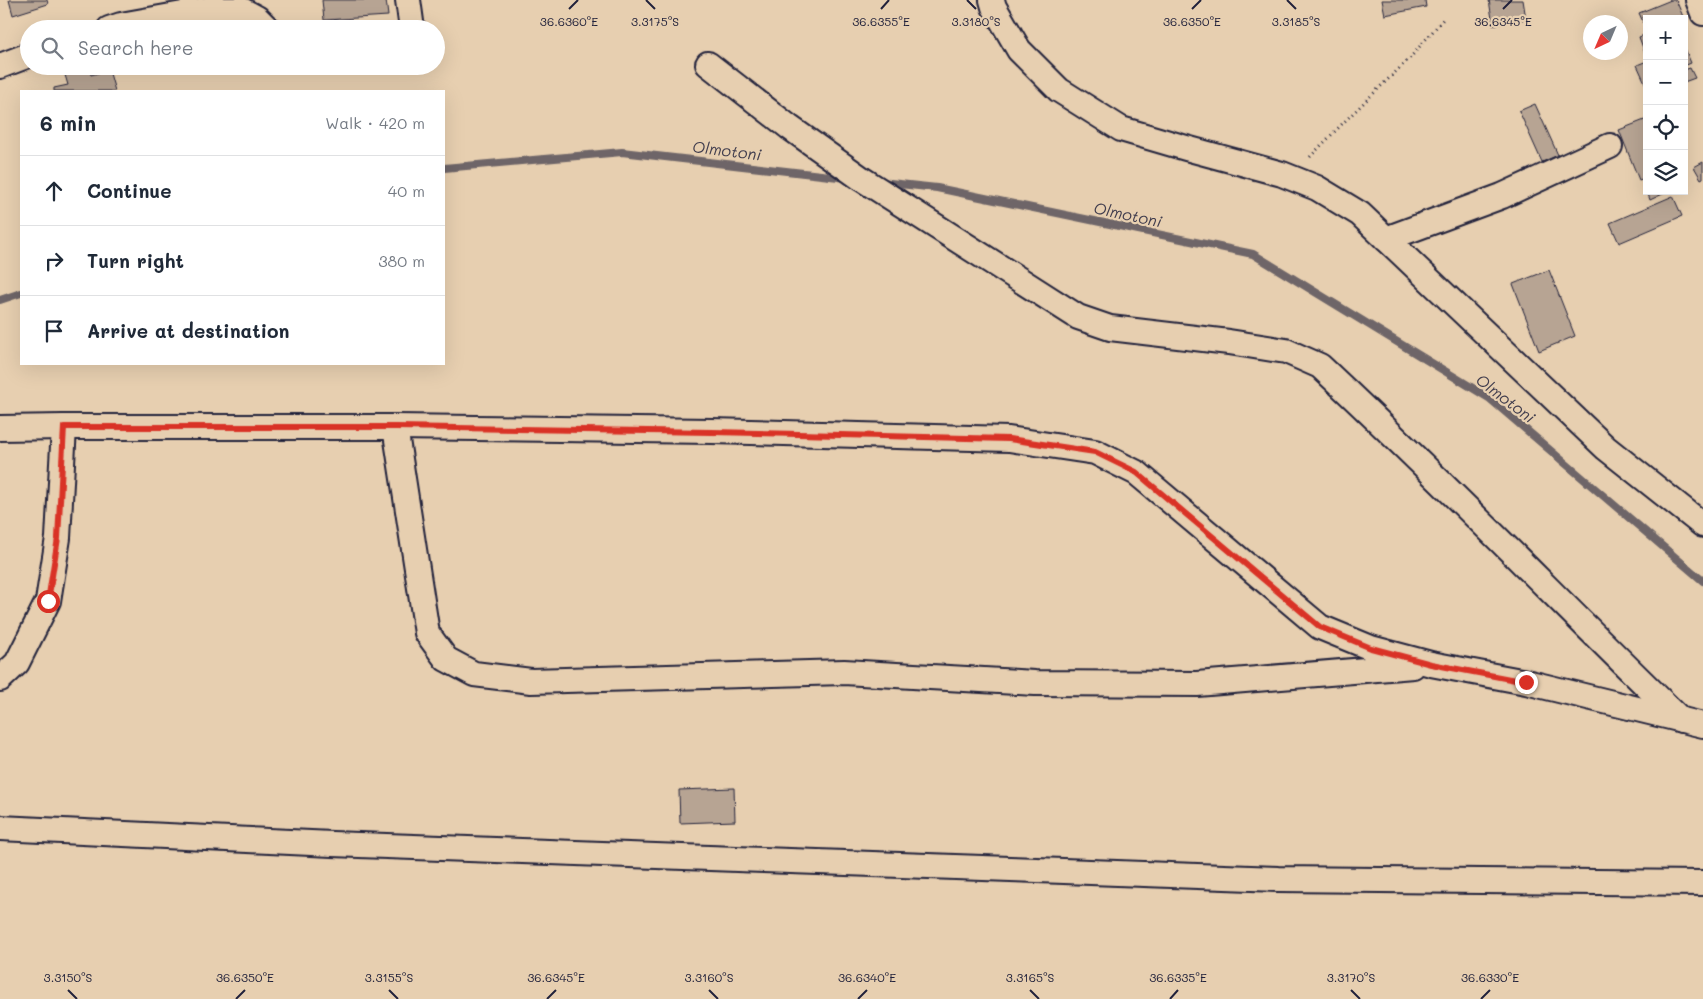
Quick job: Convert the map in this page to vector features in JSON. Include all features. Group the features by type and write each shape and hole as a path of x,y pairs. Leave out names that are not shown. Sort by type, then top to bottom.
{"street":[{"path":"408,0 411,20"},
{"path":"992,0 994,7 1020,50 1059,90 1121,129 1290,178 1317,188 1360,214 1606,448 1703,525"},
{"path":"1698,0 1703,13"},
{"path":"149,20 204,10 242,10 259,20"},
{"path":"0,66 20,58"},
{"path":"708,64 789,127 862,179 1078,317 1110,328 1229,342 1286,351 1320,366 1475,514 1574,615 1693,723"},
{"path":"1386,239 1502,196 1610,146"},
{"path":"0,679 17,663 48,601 58,538 64,427"},
{"path":"0,428 396,427 712,432 1009,439 1095,452 1136,472 1320,627 1371,648 1431,664 1526,682 1693,723"},
{"path":"396,427 427,634 446,659 474,674 531,681 844,672 1035,682 1197,684 1431,664"},
{"path":"0,828 332,844 1278,880 1703,883"}],"path":[{"path":"1290,178 1409,59 1445,16"}],"building":[{"path":"9,0 47,0 48,4 13,15"},
{"path":"322,0 386,0 388,16 324,20"},
{"path":"1382,0 1425,0 1426,7 1385,15"},
{"path":"1489,0 1523,0 1526,19 1493,25"},
{"path":"1671,0 1676,0 1682,15 1643,15 1643,22 1639,13"},
{"path":"1643,36 1643,48 1639,37"},
{"path":"1643,63 1643,78 1637,65"},
{"path":"1690,68 1695,78 1688,81 1688,69"},
{"path":"65,75 110,75 115,90 54,90 54,88 68,85"},
{"path":"1535,104 1558,155 1542,162 1519,111"},
{"path":"1643,121 1643,178 1639,180 1619,130"},
{"path":"1703,162 1703,178 1701,179 1694,167"},
{"path":"1648,195 1661,195 1650,200"},
{"path":"1673,196 1682,216 1619,243 1610,223"},
{"path":"1549,270 1575,336 1539,351 1513,284"},
{"path":"734,788 735,821 680,823 679,790"}],"waterway":[{"name":"Olmotoni","path":"445,168 622,152 847,178"},
{"name":"Olmotoni","path":"881,182 937,188 1253,254 1489,398 1703,581"},
{"name":"Olmotoni","path":"0,300 20,293"}],"route":[{"path":"48,601 58,538 64,427 396,427 1009,439 1095,452 1136,472 1320,627 1371,648 1431,664 1526,682"}]}
